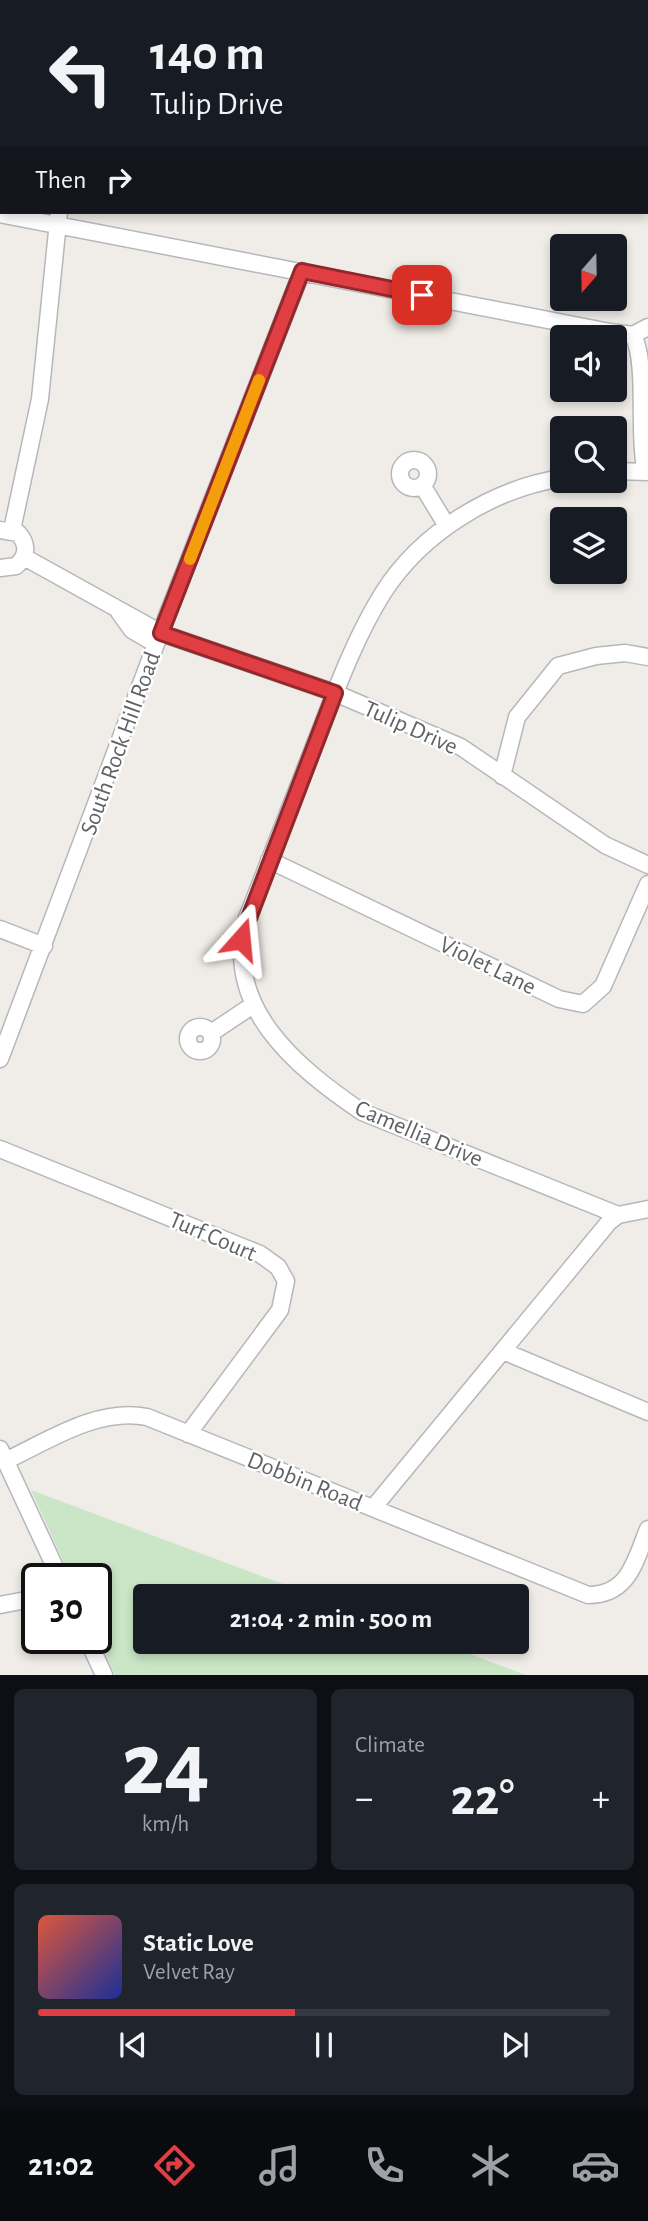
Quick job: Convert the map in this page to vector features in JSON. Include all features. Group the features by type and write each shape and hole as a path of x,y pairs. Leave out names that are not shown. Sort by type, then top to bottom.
{"street":[{"path":"0,215 59,218 302,271 633,335 648,327"},
{"path":"0,568 16,566 24,557 23,538 6,530 40,399 59,218"},
{"name":"South Rock Hill Road","path":"0,1059 159,638 302,271"},
{"path":"627,471 647,472 642,454 640,358 633,335"},
{"name":"Camellia Drive","path":"550,479 492,499 447,526 414,556 384,591 362,630 335,693 269,860 241,939 243,981 253,1005 273,1036 325,1087 362,1112 618,1215"},
{"path":"422,485 447,526"},
{"name":"Tulip Drive","path":"24,557 118,610 159,638 335,693 461,747 605,845 648,864"},
{"path":"502,776 517,716 558,666 615,654 648,657"},
{"name":"Violet Lane","path":"269,860 559,999 583,1004 603,986 648,884"},
{"path":"0,929 44,946"},
{"path":"211,1033 253,1005"},
{"name":"Turf Court","path":"0,1149 260,1254 278,1267 286,1281 280,1310 188,1434"},
{"path":"373,1508 618,1215 648,1209"},
{"path":"503,1351 648,1412"},
{"name":"Dobbin Road","path":"3,1455 93,1420 123,1413 146,1418 588,1595 604,1595 620,1586 632,1567 648,1529"},
{"path":"3,1455 53,1563"},
{"path":"0,1605 21,1601"},
{"path":"94,1654 104,1675"}],"green space":[{"path":"31,1490 283,1584 133,1584 133,1654 469,1654 526,1675 115,1675 105,1654 112,1654 112,1563 64,1563"}],"slow traffic":[{"path":"190,559 259,380"}],"route":[{"path":"241,939 335,693 161,633 302,271 422,295"}]}
